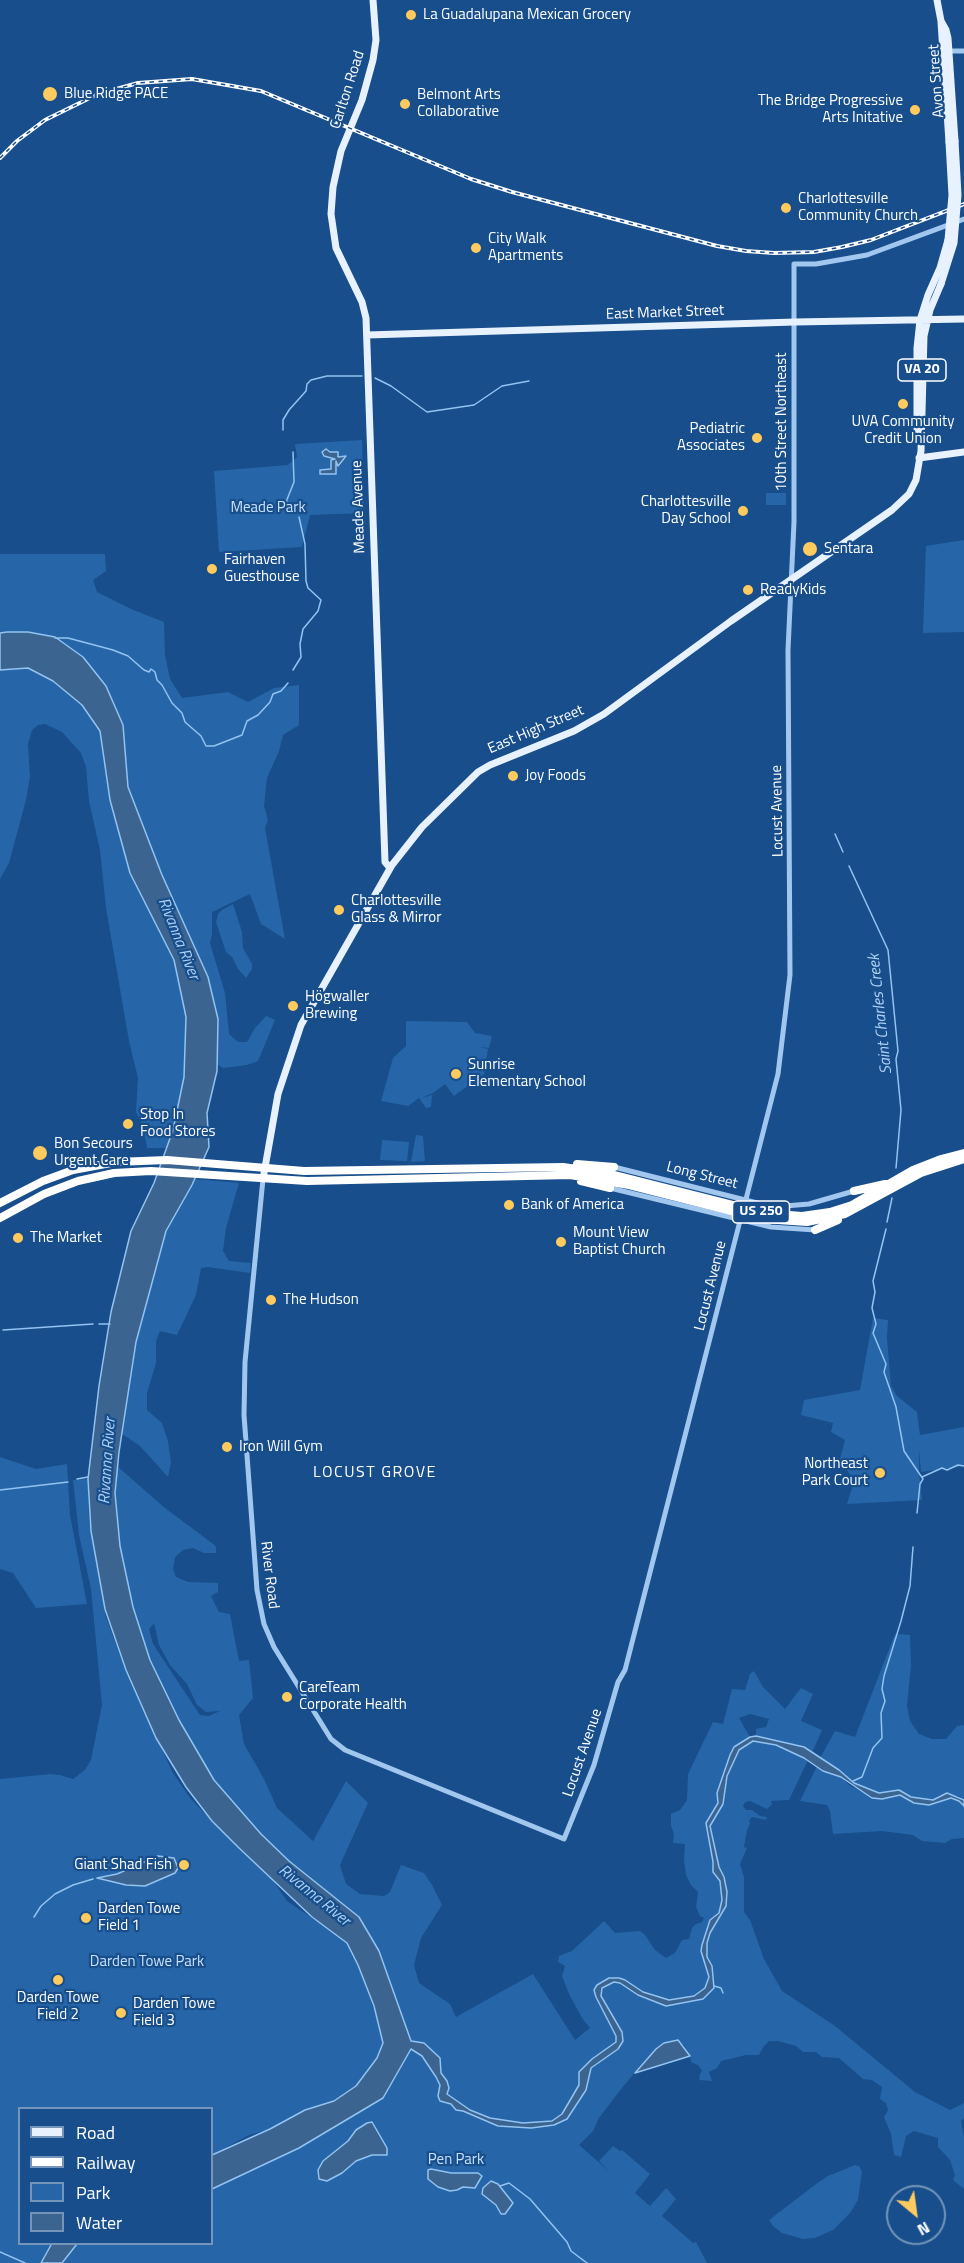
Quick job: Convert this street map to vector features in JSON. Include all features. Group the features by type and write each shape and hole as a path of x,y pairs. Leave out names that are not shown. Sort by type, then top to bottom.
{"highway":[{"name":"US 250","path":"0,1203 56,1175 104,1163 154,1160 336,1171 549,1166 606,1173 764,1213 790,1216 815,1215 840,1209 928,1164 964,1153"},
{"name":"US 250","path":"0,1218 44,1194 78,1181 114,1173 151,1171 307,1181 544,1174 600,1179 763,1219 793,1222 820,1221 858,1209 921,1173 964,1159"},
{"path":"549,1166 576,1164 615,1167"},
{"path":"544,1174 610,1188"},
{"path":"854,1191 889,1183"},
{"path":"815,1230 858,1209"}],"main road":[{"name":"Carlton Road","path":"341,151 362,99 373,60 376,40 373,0"},
{"name":"Avon Street","path":"937,0 946,50 952,141"},
{"name":"VA 20","path":"923,321 941,284 954,243 958,195 952,141"},
{"name":"VA 20","path":"919,458 923,321 932,285 944,254 952,214 952,141"},
{"name":"Meade Avenue","path":"341,151 332,200 334,238 341,260 362,302 366,318 385,862 390,868"},
{"name":"East Market Street","path":"367,335 795,321 964,319"},
{"path":"919,458 964,452"},
{"name":"East High Street","path":"263,1179 274,1111 295,1039 315,998 390,868 411,839 478,772 574,731 604,714 902,502 914,486 919,458"}],"street":[{"path":"946,50 964,51"},
{"name":"10th Street Northeast","path":"791,579 794,522 794,264 816,264 867,255 964,219"},
{"name":"Locust Avenue","path":"564,1839 594,1765 625,1670 778,1074 790,975 788,669 791,579"},
{"name":"Long Street","path":"615,1167 773,1207 796,1206 854,1191"},
{"name":"River Road","path":"263,1179 244,1371 243,1415 257,1590 264,1624 274,1647 332,1739 345,1750 564,1839"},
{"path":"610,1188 779,1228 815,1230"}],"green space":[{"name":"Meade Park","path":"362,440 364,513 310,515 302,547 219,552 214,471 288,465 297,457 295,444"},
{"path":"766,493 786,493 786,505 766,505"},
{"path":"964,540 964,632 923,633 926,546"},
{"path":"0,554 105,554 106,571 93,580 97,592 164,622 165,655 170,679 182,698 228,692 248,702 274,688 299,685 299,725 283,735 279,751 267,778 264,806 268,820 265,828 285,939 261,924 250,894 212,912 210,943 225,993 229,1034 238,1042 247,1042 255,1028 266,1016 275,1020 258,1061 223,1068 217,1064 218,1019 208,977 162,875 128,787 123,725 106,686 83,657 55,637 0,633"},
{"path":"28,668 53,681 82,705 100,731 110,800 156,920 174,960 186,1017 184,1077 167,1148 147,1148 143,1126 136,1112 138,1078 129,1041 106,908 100,850 89,801 86,767 81,753 62,732 45,724 38,725 32,730 28,744 30,777 26,800 9,863 0,879 0,670"},
{"path":"233,904 242,932 243,948 252,964 252,969 246,978 226,952 216,922 218,914"},
{"path":"406,1021 467,1022 475,1033 492,1036 489,1048 479,1047 488,1049 484,1074 454,1096 445,1084 421,1098 432,1095 431,1107 426,1108 419,1098 408,1106 381,1101 393,1058 406,1046"},
{"path":"416,1135 423,1136 425,1161 411,1162"},
{"path":"382,1140 409,1142 407,1161 380,1160"},
{"path":"195,1179 239,1183 226,1228 223,1251 229,1261 251,1263 250,1273 201,1268 196,1295 177,1335 160,1331 156,1341 156,1363 147,1393 147,1410 162,1423 168,1441 171,1462 168,1477 140,1446 122,1434 136,1342 166,1231"},
{"path":"873,1318 888,1320 887,1338 891,1386 897,1396 917,1412 920,1435 964,1427 964,1466 921,1472 919,1450 922,1500 847,1504 852,1488 852,1478 847,1470 838,1466 845,1440 831,1432 833,1423 801,1415 804,1400 860,1390"},
{"path":"0,1457 36,1469 67,1464 70,1515 87,1604 36,1608 13,1573 0,1569"},
{"path":"117,1466 165,1508 216,1546 216,1553 204,1553 193,1548 183,1550 175,1557 173,1569 176,1577 188,1582 218,1583 218,1592 211,1596 219,1612 230,1614 239,1661 249,1660 253,1698 239,1715 244,1744 277,1808 313,1841 346,1781 368,1803 340,1865 346,1884 360,1894 384,1896 390,1892 401,1865 424,1873 432,1885 442,1905 421,1938 414,1965 419,1983 450,2004 456,2017 533,1974 575,2040 590,2028 569,1994 562,1976 565,1966 558,1962 559,1956 572,1951 604,1921 615,1933 640,1931 655,1950 666,1958 675,1953 682,1940 689,1939 692,1928 704,1918 700,1916 696,1907 698,1892 686,1875 685,1844 673,1843 671,1814 680,1810 687,1800 688,1774 713,1722 723,1724 732,1689 745,1690 750,1674 754,1671 763,1687 785,1709 801,1688 813,1694 801,1721 822,1730 812,1753 804,1747 756,1736 756,1729 766,1727 769,1719 750,1714 739,1718 750,1737 735,1747 730,1755 717,1793 718,1803 706,1823 714,1875 720,1881 722,1901 719,1913 710,1920 702,1945 709,1977 705,1988 694,1996 669,2000 643,1992 625,1980 609,1978 603,1981 597,1985 596,1997 616,2036 616,2042 590,2062 592,2068 618,2049 622,2032 601,1996 602,1988 614,1982 620,1983 656,2003 674,2005 703,1999 714,1985 712,1967 707,1957 707,1943 710,1933 726,1906 727,1892 710,1826 722,1804 727,1776 738,1750 753,1741 776,1745 808,1760 789,1800 771,1801 772,1804 767,1809 750,1801 745,1802 743,1806 746,1810 752,1810 760,1816 767,1817 766,1820 752,1817 749,1820 744,1847 747,1848 740,1864 744,1877 744,1912 750,1920 764,1959 782,1991 835,2026 915,2092 950,2110 964,2103 964,2118 961,2121 964,2137 964,2189 953,2180 955,2175 950,2160 938,2147 938,2138 914,2131 906,2136 901,2157 894,2155 891,2134 884,2117 888,2110 886,2103 880,2099 882,2087 872,2080 863,2079 839,2058 822,2057 816,2052 803,2052 796,2046 769,2041 759,2055 746,2055 721,2061 717,2068 709,2072 712,2081 699,2080 702,2071 698,2065 691,2062 684,2045 664,2043 645,2060 599,2118 593,2131 579,2145 610,2172 599,2161 613,2146 622,2150 650,2174 635,2193 650,2206 666,2188 676,2199 662,2216 693,2243 696,2242 707,2263 0,2263 0,1779 51,1774 73,1779 85,1770 91,1760 102,1705 91,1589 79,1535 73,1480 88,1479 89,1519 106,1617 124,1667 173,1773 190,1798 272,1879 287,1901 347,1942 360,1967 384,2041 377,2058 353,2094 277,2127 249,2135 213,2154 213,2107 18,2107 18,2245 213,2245 213,2177 376,2097 411,2040 402,2016 289,1861 261,1834 214,1780 179,1720 150,1660 133,1607 120,1546 115,1493","holes":["154,1623 159,1645 170,1665 187,1684 197,1705 206,1712 220,1711 209,1716 200,1715 153,1644 149,1629"]},
{"path":"895,1634 910,1635 911,1665 907,1706 910,1721 919,1734 932,1739 946,1739 957,1726 964,1725 964,1800 959,1796 940,1795 933,1800 921,1799 911,1797 899,1790 879,1793 854,1783 820,1758 835,1731 855,1737"},
{"path":"817,1766 823,1771 841,1777 850,1786 882,1799 900,1795 914,1803 929,1805 945,1798 959,1801 964,1806 964,1838 952,1839 945,1843 922,1841 913,1835 882,1831 833,1834 827,1805 800,1801"},
{"path":"855,2165 859,2166 862,2171 858,2200 850,2213 833,2230 815,2238 803,2239 782,2233 773,2226 769,2220 816,2184 828,2176"}],"water":[{"path":"326,449 330,452 338,452 338,457 346,456 338,466 336,461 336,474 320,474 320,470 331,469 331,460 335,459 324,456 322,452"},
{"name":"Rivanna River","path":"28,632 55,637 83,657 106,686 123,725 128,787 162,875 208,977 218,1019 217,1071 207,1113 209,1147 192,1185 166,1231 136,1342 119,1452 115,1493 120,1546 133,1607 150,1660 179,1720 214,1780 261,1834 289,1861 359,1917 379,1951 411,2041 424,2043 440,2058 441,2073 449,2088 447,2094 470,2110 490,2118 523,2123 552,2121 562,2114 579,2085 579,2072 592,2059 616,2042 616,2036 596,1997 594,1990 597,1985 609,1978 619,1978 643,1992 669,2000 694,1996 705,1988 709,1977 701,1951 702,1945 710,1920 719,1913 722,1900 720,1881 713,1872 706,1823 718,1803 717,1793 734,1747 750,1737 756,1736 804,1747 854,1783 879,1793 899,1790 911,1797 933,1800 947,1793 964,1800 964,1806 951,1798 929,1805 914,1803 900,1795 882,1799 872,1798 841,1777 823,1771 804,1758 776,1745 753,1741 739,1750 727,1776 723,1804 710,1826 727,1892 726,1906 710,1933 707,1943 707,1957 712,1966 714,1988 703,1999 666,2006 638,1995 620,1983 614,1982 602,1988 601,1996 622,2032 623,2041 618,2049 591,2068 586,2090 567,2119 554,2125 531,2128 498,2126 456,2110 451,2104 440,2101 438,2096 440,2085 436,2077 422,2056 411,2049 383,2098 299,2148 213,2189 213,2155 270,2129 305,2110 334,2101 356,2086 377,2058 383,2043 374,2006 347,1943 312,1917 238,1847 212,1821 186,1787 156,1738 126,1670 105,1609 91,1531 88,1479 99,1386 111,1312 131,1231 154,1183 173,1130 184,1077 186,1017 174,960 130,873 110,800 100,731 82,705 53,681 28,668 0,670 0,633"},
{"path":"158,1856 174,1858 178,1868 175,1873 145,1886 126,1885 97,1878 117,1874"},
{"path":"678,2040 690,2056 635,2073 656,2049 664,2043"},
{"path":"372,2122 387,2148 387,2155 372,2155 356,2161 342,2173 327,2181 319,2179 318,2170 323,2161 348,2141 356,2130"},
{"path":"428,2170 451,2173 478,2173 482,2176 475,2188 463,2187 450,2191 438,2187 428,2179"},
{"path":"491,2181 498,2184 513,2203 505,2214 501,2214 496,2205 482,2194 483,2188"},
{"path":"51,2245 76,2245 62,2263 41,2263"}],"waterway":[{"path":"283,430 283,420 306,391 307,384 311,380 327,376 362,376"},
{"path":"375,378 391,386 427,412 474,405 502,386 529,381"},
{"path":"293,452 294,482 286,502 293,504"},
{"path":"293,670 301,657 300,644 303,629 318,611 321,600 308,588 306,581 305,544 299,517"},
{"path":"55,638 68,638 113,650 128,656 144,670 149,672 151,669 155,672 157,680 172,703 182,713 185,722 201,736 206,746 214,746 242,735 247,721 258,715 270,702 273,694 281,691 288,683"},
{"name":"Saint Charles Creek","path":"835,834 843,852"},
{"name":"Saint Charles Creek","path":"849,866 888,950 901,1110 896,1168"},
{"name":"Saint Charles Creek","path":"887,1222 892,1198"},
{"name":"Saint Charles Creek","path":"886,1229 873,1281 875,1292 872,1308 876,1324 873,1333 886,1364 884,1372 896,1407 904,1451 923,1479 920,1484 917,1513"},
{"path":"3,1330 93,1324"},
{"path":"99,1324 110,1324"},
{"path":"922,1477 942,1468 947,1470 958,1465 964,1466"},
{"path":"77,1479 88,1477"},
{"path":"0,1490 68,1482"},
{"name":"Saint Charles Creek","path":"853,1781 862,1777 873,1748 882,1738 881,1713 885,1701 882,1689 884,1676 910,1586 913,1547"},
{"path":"34,1917 41,1906 55,1894 93,1879"},
{"path":"714,1986 721,1988 723,1993"},
{"path":"500,2186 509,2183 530,2199 567,2242 571,2251 587,2263"},
{"path":"0,2252 25,2263"}],"railway":[{"path":"0,158 17,141 45,120 98,94 138,83 192,79 261,91 471,179 512,192 717,246 746,251 814,252 842,247 871,240 964,204"}],"place":[{"name":"La Guadalupana Mexican Grocery","path":"411,15"},
{"name":"Blue Ridge PACE","path":"50,94"},
{"name":"Belmont Arts Collaborative","path":"405,104"},
{"name":"The Bridge Progressive Arts Initative","path":"915,110"},
{"name":"Charlottesville Community Church","path":"786,208"},
{"name":"City Walk Apartments","path":"476,248"},
{"name":"UVA Community Credit Union","path":"903,404"},
{"name":"Pediatric Associates","path":"757,438"},
{"name":"Charlottesville Day School","path":"743,511"},
{"name":"Sentara","path":"810,549"},
{"name":"Fairhaven Guesthouse","path":"212,569"},
{"name":"ReadyKids","path":"748,590"},
{"name":"Joy Foods","path":"513,776"},
{"name":"Charlottesville Glass & Mirror","path":"339,910"},
{"name":"Högwaller Brewing","path":"293,1006"},
{"name":"Sunrise Elementary School","path":"456,1074"},
{"name":"Stop In Food Stores","path":"128,1124"},
{"name":"Bon Secours Urgent Care","path":"40,1153"},
{"name":"Bank of America","path":"509,1205"},
{"name":"The Market","path":"18,1238"},
{"name":"Mount View Baptist Church","path":"561,1242"},
{"name":"The Hudson","path":"271,1300"},
{"name":"Iron Will Gym","path":"227,1447"},
{"name":"Northeast Park Court","path":"880,1473"},
{"name":"CareTeam Corporate Health","path":"287,1697"},
{"name":"Giant Shad Fish","path":"184,1865"},
{"name":"Darden Towe Field 1","path":"86,1918"},
{"name":"Darden Towe Field 2","path":"58,1980"},
{"name":"Darden Towe Field 3","path":"121,2013"}],"district":[{"name":"LOCUST GROVE","path":"375,1473"}],"park label":[{"name":"Darden Towe Park","path":"147,1962"},
{"name":"Pen Park","path":"456,2160"}]}
